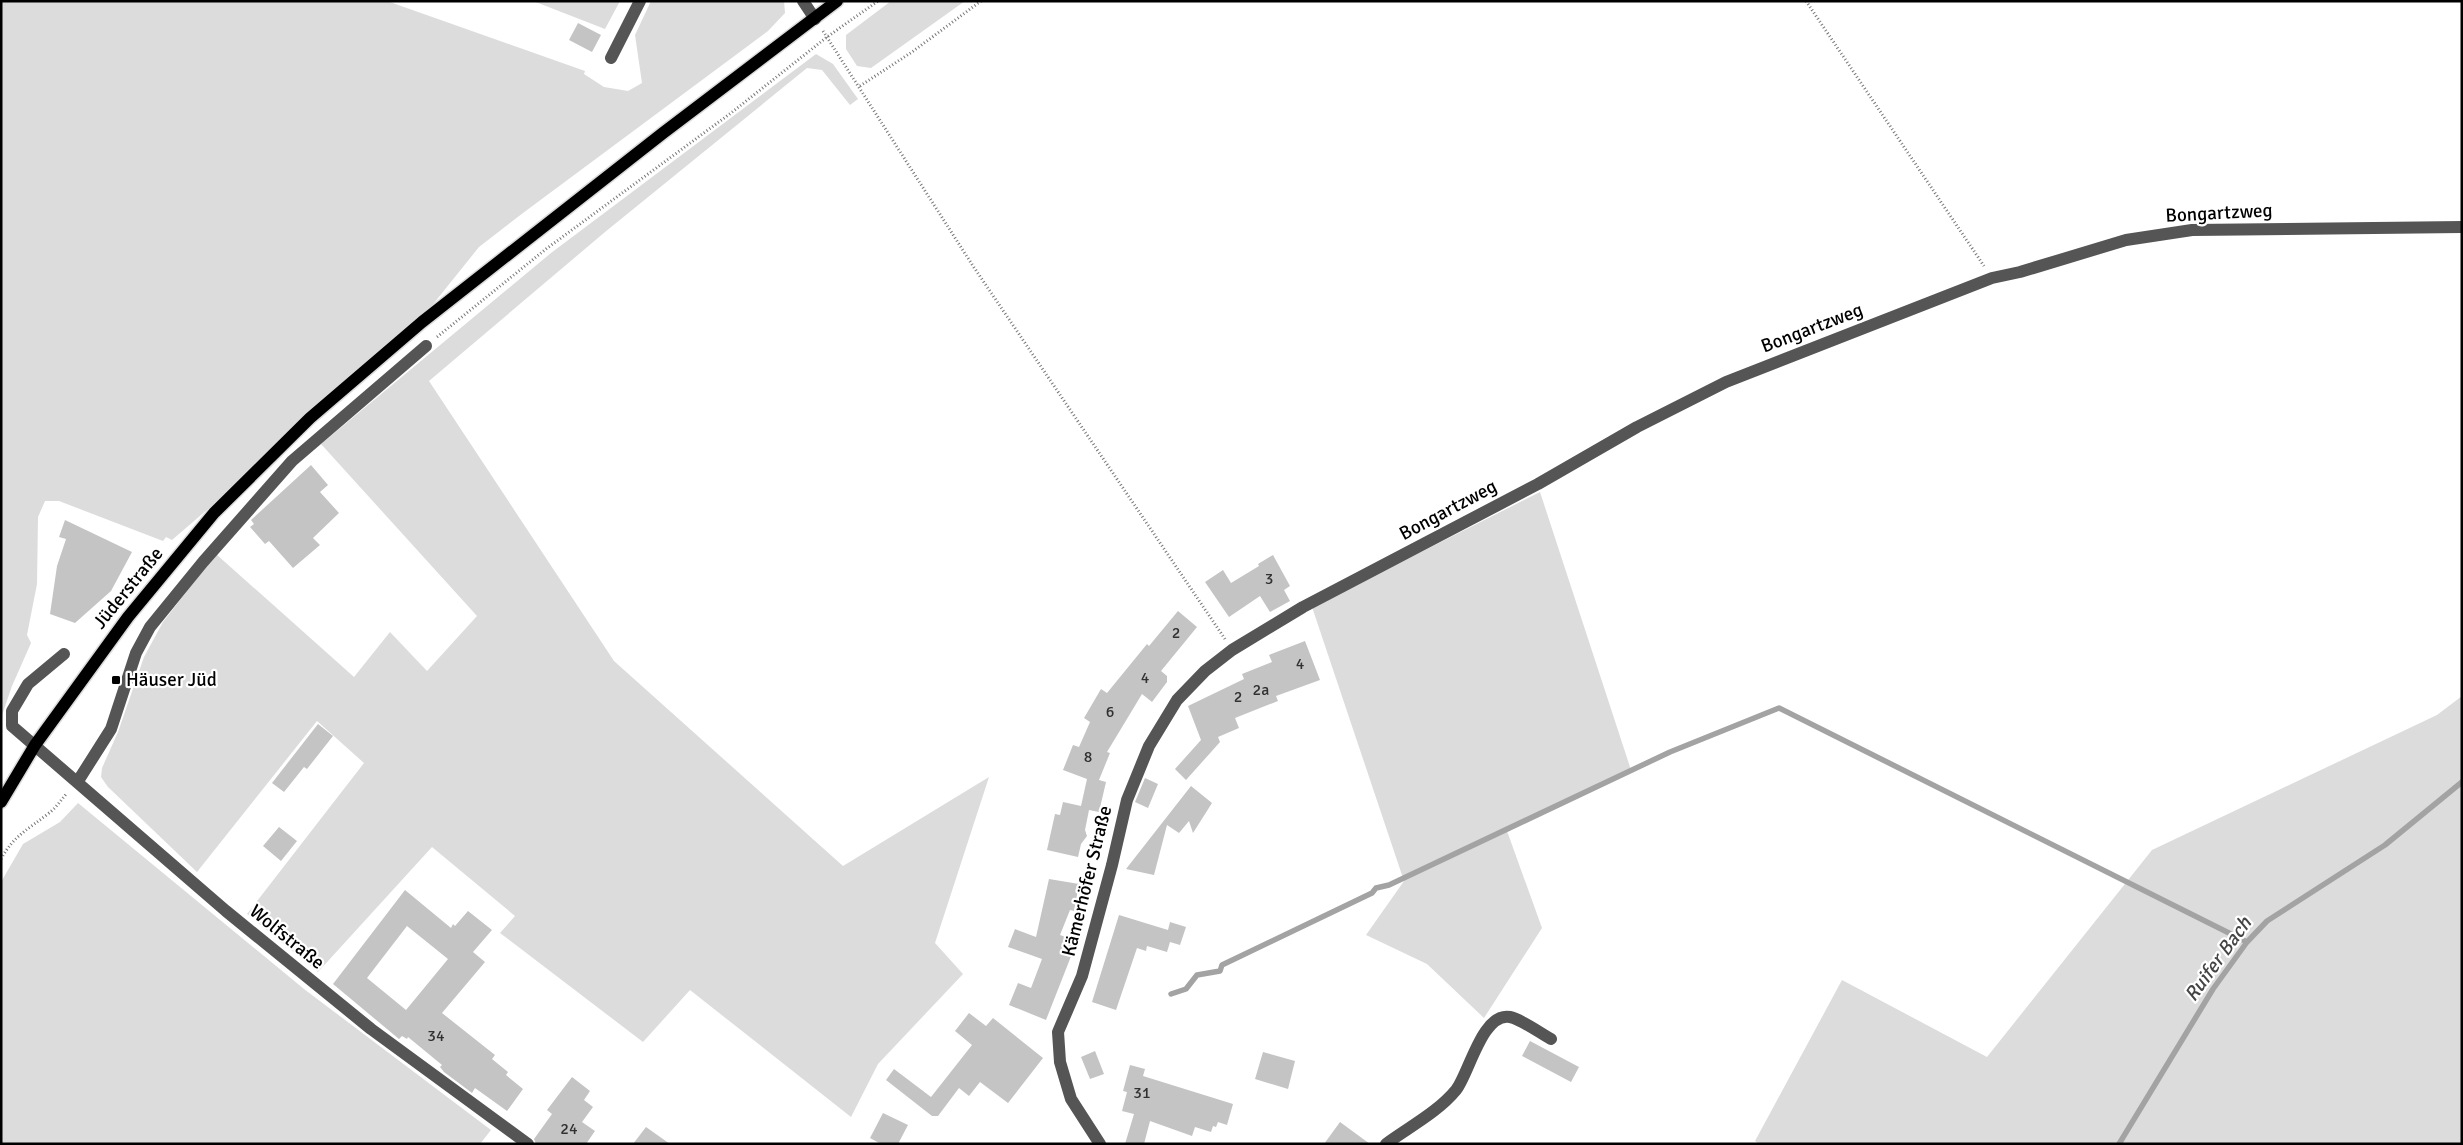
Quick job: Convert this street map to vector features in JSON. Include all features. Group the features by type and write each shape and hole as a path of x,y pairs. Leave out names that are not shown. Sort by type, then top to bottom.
{"main road":[{"name":"Jüderstraße","path":"1,802 35,745 100,653 186,546 235,491 310,418 422,322 663,133 838,1"}],"street":[{"path":"611,58 640,1"},
{"path":"804,1 815,19"},
{"name":"Bongartzweg","path":"1232,650 1303,608 1726,382 1992,278 2020,272 2126,240 2192,230 2462,227"},
{"path":"78,781 112,729 136,653 150,627 213,551 292,461 426,346"},
{"name":"Kämerhöfer Straße","path":"1100,1144 1071,1099 1060,1062 1058,1032 1082,976 1112,865 1127,800 1148,746 1177,700 1205,671 1232,650"},
{"name":"Wolfstraße","path":"64,654 28,684 12,711 12,726 78,781 226,912 371,1029 528,1144"},
{"path":"1386,1144 1445,1102 1458,1089 1483,1034 1496,1020 1510,1017 1551,1039"}],"path":[{"path":"426,346 546,249 732,113 827,38 878,1"},
{"path":"860,86 980,1"},
{"path":"1806,1 1992,278"},
{"path":"827,38 860,86 973,266 1232,650"},
{"path":"1,859 9,844 28,826 50,813 78,781"}],"shaded area":[{"path":"1,1 387,1 585,71 584,74 604,87 628,91 642,83 635,35 651,1 784,1 785,13 768,31 479,247 430,308 346,390 172,540 166,537 163,541 59,501 45,501 38,517 37,584 27,635 31,643 12,686 1,718"},
{"path":"533,1 620,1 605,29"},
{"path":"891,1 965,1 871,68 857,66 846,49 846,35"},
{"path":"816,54 833,64 858,99 850,105 822,70 807,68 605,232 429,381 614,661 843,866 989,777 935,943 963,974 878,1064 851,1117 690,990 643,1042 500,933 515,916 432,847 318,972 247,914 364,763 317,721 197,872 108,787 101,777 102,768 118,732 144,657 163,622 216,554 354,677 390,632 427,671 477,616 321,444 551,253"},
{"path":"1540,492 1631,770 1507,831 1542,928 1484,1018 1427,964 1366,935 1404,881 1312,607"},
{"path":"2462,696 2462,1144 1759,1144 1755,1141 1842,980 1987,1057 2152,850 2437,715"},
{"path":"78,803 304,989 491,1130 480,1144 1,1144 1,882 23,844 60,822"}],"building":[{"path":"578,23 601,35 592,52 569,40"},
{"path":"311,465 328,485 320,492 339,513 313,538 320,545 293,568 269,541 265,544 250,527 254,524 251,520"},
{"path":"65,520 132,552 111,591 75,623 50,614 57,566 66,539 59,537"},
{"path":"1273,555 1290,586 1284,590 1290,601 1270,612 1260,596 1229,617 1205,582 1223,570 1231,583"},
{"path":"1178,611 1197,627 1161,671 1167,676 1167,682 1152,702 1142,694 1107,752 1110,753 1099,780 1106,782 1099,812 1089,810 1085,830 1087,836 1081,844 1078,857 1047,850 1055,814 1060,815 1063,802 1081,806 1087,779 1063,770 1073,745 1079,747 1090,722 1084,718 1101,689 1107,693 1147,644 1149,646"},
{"path":"1305,641 1320,680 1276,696 1278,701 1235,718 1239,728 1218,737 1220,742 1186,780 1175,769 1201,740 1188,706 1244,679 1242,674 1272,662 1269,655"},
{"path":"318,724 333,736 307,769 304,767 284,792 272,783"},
{"path":"1145,778 1158,784 1148,808 1135,802"},
{"path":"1191,786 1212,803 1193,833 1189,821 1179,833 1167,825 1154,875 1126,869"},
{"path":"279,827 297,841 281,861 263,846"},
{"path":"1049,879 1079,884 1074,911 1070,910 1060,935 1077,941 1046,1020 1009,1005 1018,983 1031,988 1042,959 1008,947 1015,929 1036,937"},
{"path":"405,890 451,928 468,911 492,930 473,952 485,962 442,1013 495,1055 492,1059 508,1072 506,1075 523,1089 507,1111 475,1088 472,1093 444,1072 440,1067 442,1065 408,1037 407,1039 402,1036 399,1039 333,984","holes":["407,926 448,959 406,1010 367,978"]},
{"path":"1119,915 1168,930 1170,922 1186,927 1180,945 1170,942 1167,952 1147,946 1146,951 1137,948 1116,1010 1092,1002"},
{"path":"969,1013 986,1026 993,1018 1043,1058 1008,1103 980,1082 969,1096 959,1088 938,1116 932,1116 886,1080 894,1069 931,1097 972,1045 955,1031"},
{"path":"1530,1041 1579,1067 1571,1082 1522,1056"},
{"path":"1095,1051 1104,1074 1090,1079 1081,1057"},
{"path":"1263,1052 1295,1061 1288,1089 1255,1079"},
{"path":"1130,1065 1145,1069 1143,1076 1233,1104 1227,1125 1218,1122 1216,1127 1213,1126 1211,1132 1195,1127 1192,1136 1150,1121 1144,1144 1125,1144 1134,1114 1122,1111 1127,1092 1123,1091"},
{"path":"572,1077 590,1091 584,1100 593,1107 582,1122 595,1131 586,1144 536,1144 534,1139 552,1114 547,1110"},
{"path":"883,1113 908,1125 898,1144 881,1144 870,1138"},
{"path":"1340,1122 1370,1144 1324,1144"},
{"path":"646,1127 670,1144 633,1144"}],"waterway":[{"path":"1171,994 1186,989 1197,975 1220,971 1222,965 1372,893 1376,888 1389,885 1670,752 1779,708 2247,942"},
{"name":"Ruifer Bach","path":"2119,1144 2213,989 2247,942 2267,921 2385,845 2462,782"}],"place":[{"name":"Häuser Jüd","path":"116,680"}]}
